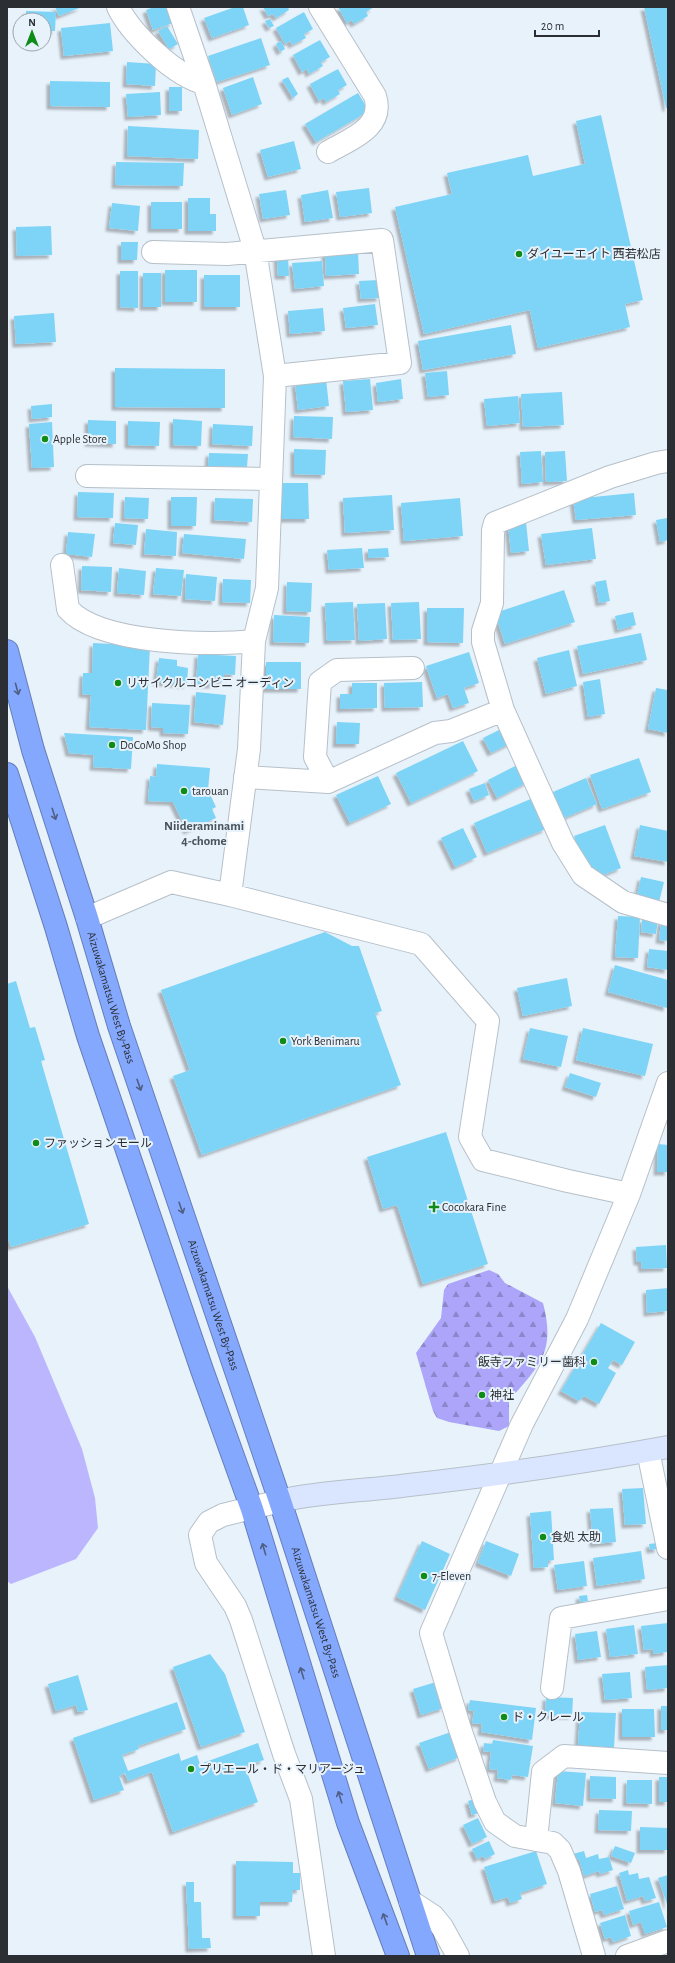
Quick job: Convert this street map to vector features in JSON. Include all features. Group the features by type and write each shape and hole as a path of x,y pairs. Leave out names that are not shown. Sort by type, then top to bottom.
{"highway":[{"name":"Aizuwakamatsu West By-Pass","path":"7,651 33,750 87,918 119,1026 280,1501 428,1956"},
{"path":"7,774 56,927 88,1036 202,1370 252,1509 348,1823 398,1956"}],"street":[{"path":"118,7 123,18 151,50 194,81 204,83"},
{"path":"178,7 204,83 255,250 275,376 267,588 254,641 249,749 230,895"},
{"path":"320,7 374,96 377,105 376,116 369,128 328,152"},
{"path":"154,252 227,254 255,250 382,240 400,363 275,376"},
{"path":"668,461 656,463 610,477 495,523 492,603 483,631 483,642 503,710 563,843 583,875 623,902 668,914"},
{"path":"87,476 270,479"},
{"path":"62,565 68,609 81,621 121,633 166,641 201,644 229,644 254,641"},
{"path":"328,782 315,757 320,682 337,670 413,668"},
{"path":"245,777 328,782 435,733 450,731 503,710"},
{"path":"87,918 171,882 230,895 422,944 488,1021 470,1137 483,1160 560,1180 629,1194"},
{"path":"594,1956 569,1871 560,1850 553,1843 515,1836 496,1822 492,1816 485,1802 459,1726 431,1633 522,1424 577,1319 629,1194 668,1083"},
{"path":"324,1956 301,1799 284,1754 235,1606 206,1563 200,1535 209,1522 224,1515 305,1495 407,1486 499,1474 658,1449 668,1548"},
{"path":"552,1688 561,1618 668,1599"},
{"path":"536,1840 543,1772 564,1756 668,1763"},
{"path":"410,1900 433,1916 442,1927 458,1956"},
{"path":"627,1956 668,1941"}],"shaded area":[{"path":"7,1286 35,1337 82,1449 95,1498 98,1528 76,1559 11,1584 7,1581"}],"green space":[{"path":"489,1270 498,1274 505,1283 543,1303 547,1320 546,1346 542,1357 529,1378 509,1401 509,1426 499,1431 449,1422 437,1418 433,1411 416,1353 441,1318 444,1290 448,1284"}],"building":[{"path":"55,7 82,7 59,16"},
{"path":"154,7 167,7 173,23 153,30 146,10"},
{"path":"235,7 243,7 249,25 212,38 204,18"},
{"path":"263,7 288,7 289,10 276,18 273,14 268,16"},
{"path":"338,7 374,7 366,12 368,16 354,24 352,20 347,23"},
{"path":"644,7 668,7 668,108 666,108"},
{"path":"26,11 56,12 55,31 52,31 52,12"},
{"path":"304,12 313,29 304,34 306,38 292,45 290,41 285,44 276,28"},
{"path":"270,19 274,26 269,28 265,21"},
{"path":"110,23 113,51 64,56 61,28"},
{"path":"167,26 178,44 169,49 158,31"},
{"path":"261,38 270,65 217,82 208,56"},
{"path":"320,40 330,57 321,62 323,66 309,74 307,69 302,72 293,55"},
{"path":"281,41 285,49 280,52 276,44"},
{"path":"127,62 156,64 155,86 126,84"},
{"path":"338,69 347,85 338,90 340,94 326,102 324,98 319,101 310,84"},
{"path":"253,77 262,104 232,115 223,88"},
{"path":"288,77 298,94 293,98 282,80"},
{"path":"50,81 110,82 110,107 50,106"},
{"path":"169,87 182,87 182,111 169,111"},
{"path":"160,92 161,115 128,117 126,94"},
{"path":"358,93 369,111 316,142 305,124"},
{"name":"ダイユーエイト 西若松店","path":"601,115 643,300 625,304 630,327 538,348 530,310 424,334 395,207 452,194 447,173 528,155 533,176 585,164 576,121"},
{"path":"128,126 199,130 198,159 127,156"},
{"path":"294,141 301,169 268,177 260,150"},
{"path":"116,162 184,163 183,186 115,185"},
{"path":"369,188 372,213 340,217 336,192"},
{"path":"286,190 290,215 263,219 259,194"},
{"path":"328,190 333,218 305,222 301,195"},
{"path":"188,198 210,198 210,214 216,214 216,231 188,231"},
{"path":"151,202 182,202 182,229 151,229"},
{"path":"112,203 140,206 138,231 109,228"},
{"path":"51,226 52,255 17,256 16,227"},
{"path":"121,242 138,242 137,260 121,260"},
{"path":"358,251 359,274 326,276 325,253"},
{"path":"277,256 288,256 289,276 278,276"},
{"path":"322,261 324,286 295,289 292,263"},
{"path":"165,270 197,270 197,302 165,302"},
{"path":"120,271 138,271 138,308 120,307"},
{"path":"143,273 161,273 161,307 143,307"},
{"path":"204,275 240,275 240,307 204,307"},
{"path":"379,280 380,298 361,299 359,281"},
{"path":"375,304 378,325 346,328 343,308"},
{"path":"323,308 325,331 290,334 288,311"},
{"path":"54,313 56,342 16,344 14,316"},
{"path":"511,325 516,354 423,370 418,341"},
{"path":"115,368 225,369 225,408 115,407"},
{"path":"447,371 449,395 428,397 425,373"},
{"path":"326,379 329,406 298,410 295,383"},
{"path":"370,379 373,410 346,412 343,381"},
{"path":"401,379 403,399 378,402 376,383"},
{"path":"562,392 564,425 523,427 521,394"},
{"path":"518,396 520,423 487,426 484,399"},
{"path":"52,404 52,417 32,419 31,406"},
{"path":"294,416 333,417 332,439 293,437"},
{"path":"173,419 202,421 201,446 173,445"},
{"path":"88,420 116,421 116,444 88,443"},
{"path":"128,421 160,422 159,446 128,445"},
{"path":"52,422 54,467 32,468 29,424"},
{"path":"213,424 253,426 252,446 212,444"},
{"path":"294,449 326,450 325,475 294,474"},
{"path":"541,451 543,482 522,484 520,452"},
{"path":"565,451 567,481 546,482 545,452"},
{"path":"209,453 248,454 247,467 208,466"},
{"path":"282,483 308,483 309,519 282,519"},
{"path":"78,492 114,493 113,518 77,517"},
{"path":"634,493 636,515 576,520 573,499"},
{"path":"392,495 394,530 345,533 343,498"},
{"path":"125,497 149,498 148,519 124,518"},
{"path":"171,497 197,497 196,526 171,526"},
{"path":"215,498 253,499 252,522 214,520"},
{"path":"460,498 463,536 404,541 401,503"},
{"path":"667,518 668,540 660,542 656,520"},
{"path":"526,522 529,551 511,553 508,524"},
{"path":"115,523 138,525 136,545 113,543"},
{"path":"592,528 596,559 546,565 541,534"},
{"path":"146,529 177,532 176,556 144,554"},
{"path":"68,532 95,534 92,557 66,554"},
{"path":"184,534 246,539 244,559 182,553"},
{"path":"362,548 364,568 329,570 327,550"},
{"path":"388,548 389,557 368,558 368,549"},
{"path":"82,566 112,567 111,592 81,590"},
{"path":"119,568 146,571 144,595 117,593"},
{"path":"156,568 184,570 181,596 153,594"},
{"path":"186,574 217,577 215,601 185,599"},
{"path":"223,579 251,580 250,603 222,602"},
{"path":"606,580 610,601 599,603 595,582"},
{"path":"287,582 312,583 311,612 286,611"},
{"path":"564,590 575,622 505,644 495,613"},
{"path":"353,602 355,640 327,641 325,603"},
{"path":"419,602 421,639 393,640 391,603"},
{"path":"385,603 387,639 359,641 357,604"},
{"path":"427,608 464,608 463,643 427,642"},
{"path":"633,612 636,625 618,630 615,616"},
{"path":"274,615 310,617 309,643 273,642"},
{"path":"641,633 647,660 583,674 577,646"},
{"path":"93,643 150,646 146,730 89,727 91,695 82,694 83,673 92,673"},
{"path":"569,650 577,686 546,694 537,658"},
{"path":"469,652 479,683 464,688 469,703 453,708 448,694 437,698 426,666"},
{"path":"198,654 236,656 235,675 224,674 224,682 213,681 213,685 196,684"},
{"path":"159,658 177,660 177,666 188,668 187,685 156,682"},
{"path":"266,662 301,662 301,689 266,689"},
{"path":"600,679 605,714 588,717 583,682"},
{"path":"422,682 423,707 385,708 384,683"},
{"path":"352,683 377,683 377,708 340,709 340,694 352,694"},
{"path":"656,688 668,690 668,733 648,729"},
{"path":"196,692 226,695 223,725 194,722"},
{"path":"152,703 190,705 188,734 163,733 163,728 151,727"},
{"path":"337,722 360,723 359,744 336,744"},
{"path":"503,728 511,743 491,753 483,738"},
{"path":"64,733 133,737 131,769 93,767 94,755 69,753"},
{"path":"463,741 478,771 411,803 396,773"},
{"path":"639,758 651,792 602,809 590,775"},
{"path":"157,764 210,768 208,790 216,807 212,809 216,818 187,831 173,802 148,801 150,776 156,777"},
{"path":"519,764 528,782 497,798 488,780"},
{"path":"378,776 391,804 350,823 336,795"},
{"path":"586,778 597,804 564,818 553,792"},
{"path":"485,783 489,795 474,801 469,789"},
{"path":"533,798 546,829 487,853 474,823"},
{"path":"605,825 621,868 598,877 594,868 587,871 574,836"},
{"path":"640,825 668,831 668,862 634,856"},
{"path":"463,828 477,857 455,867 441,838"},
{"path":"641,877 664,882 659,902 637,896"},
{"path":"618,916 640,917 638,958 615,957"},
{"path":"642,919 658,920 656,934 641,932"},
{"path":"661,921 668,921 668,941 659,940"},
{"name":"York Benimaru","path":"325,932 352,946 359,946 382,1011 375,1013 401,1085 202,1155 173,1076 190,1070 161,990"},
{"path":"649,949 668,951 668,970 647,967"},
{"path":"615,965 668,980 667,1008 608,992"},
{"path":"567,978 572,1006 523,1016 517,988"},
{"name":"ファッションモール","path":"16,981 30,1028 35,1027 45,1060 41,1061 89,1224 11,1247 7,1236 7,984"},
{"path":"530,1028 568,1036 561,1067 523,1059"},
{"path":"583,1028 653,1044 645,1076 576,1060"},
{"path":"570,1073 601,1083 596,1097 565,1087"},
{"name":"Cocokara Fine","path":"446,1132 488,1264 423,1284 397,1205 383,1209 367,1157"},
{"path":"658,1144 668,1145 668,1172 657,1172"},
{"path":"666,1245 667,1268 642,1269 641,1262 637,1262 636,1247"},
{"path":"668,1288 668,1311 647,1313 646,1290"},
{"name":"飯寺ファミリー歯科","path":"601,1323 635,1342 622,1365 613,1360 608,1368 616,1373 599,1404 584,1396 579,1401 561,1391"},
{"path":"643,1488 646,1524 625,1525 622,1489"},
{"path":"613,1508 616,1542 593,1544 590,1509"},
{"path":"551,1511 554,1560 548,1561 548,1567 534,1568 530,1513"},
{"name":"7-Eleven","path":"422,1541 450,1554 425,1610 397,1597"},
{"path":"486,1541 519,1554 511,1576 478,1563"},
{"path":"657,1543 658,1549 650,1550 649,1544"},
{"path":"641,1551 645,1579 597,1586 593,1558"},
{"path":"584,1561 587,1586 558,1590 554,1565"},
{"path":"587,1595 588,1601 580,1602 579,1596"},
{"path":"668,1623 667,1652 653,1654 653,1649 644,1650 641,1626"},
{"path":"634,1625 638,1654 610,1657 606,1629"},
{"path":"597,1631 601,1657 578,1660 575,1634"},
{"path":"210,1654 225,1674 245,1732 201,1747 173,1667"},
{"path":"668,1665 668,1688 647,1690 645,1667"},
{"path":"630,1672 632,1698 605,1700 602,1674"},
{"path":"78,1675 88,1710 78,1712 76,1705 56,1711 48,1684"},
{"path":"436,1682 444,1708 421,1715 413,1689"},
{"path":"546,1697 573,1698 572,1716 545,1715"},
{"name":"ド・クレール","path":"470,1700 536,1708 532,1740 481,1732 482,1724 472,1723 474,1711 468,1710"},
{"name":"プリエール・ド・マリアージュ","path":"177,1702 186,1729 138,1746 139,1749 122,1755 128,1771 179,1753 181,1761 197,1755 200,1764 258,1743 264,1760 245,1766 258,1802 173,1832 152,1772 128,1781 125,1773 119,1776 124,1790 94,1800 73,1738"},
{"path":"661,1706 668,1706 668,1730 661,1730"},
{"path":"622,1709 654,1709 655,1737 622,1737"},
{"path":"580,1712 616,1713 614,1748 578,1746"},
{"path":"451,1732 460,1757 429,1769 419,1743"},
{"path":"493,1740 533,1746 528,1777 512,1775 511,1780 497,1778 498,1770 489,1769 491,1752 483,1751 484,1743 492,1744"},
{"path":"558,1771 586,1773 583,1806 555,1803"},
{"path":"590,1776 616,1777 616,1799 590,1798"},
{"path":"659,1777 668,1777 668,1802 659,1802"},
{"path":"627,1780 652,1780 652,1804 626,1803"},
{"path":"475,1799 479,1813 472,1815 468,1801"},
{"path":"599,1810 632,1811 631,1831 598,1830"},
{"path":"478,1818 487,1837 472,1844 463,1825"},
{"path":"640,1827 668,1828 668,1850 640,1850"},
{"path":"489,1841 495,1854 485,1859 483,1856 477,1859 472,1849"},
{"path":"615,1846 635,1853 631,1863 611,1856"},
{"path":"536,1851 547,1884 520,1893 522,1899 510,1903 508,1897 495,1901 484,1867"},
{"path":"584,1851 586,1858 598,1854 599,1859 609,1857 613,1870 600,1874 599,1871 584,1876 579,1859 574,1861 573,1854"},
{"path":"236,1861 293,1862 293,1873 300,1873 300,1890 293,1890 292,1902 260,1902 260,1916 236,1916"},
{"path":"628,1870 629,1875 638,1873 639,1879 649,1877 656,1898 645,1901 643,1896 627,1901 619,1873"},
{"path":"668,1875 668,1907 658,1878"},
{"path":"186,1882 194,1882 194,1902 201,1902 202,1938 210,1938 211,1948 189,1949"},
{"path":"617,1886 624,1909 604,1915 602,1910 595,1912 590,1894"},
{"path":"659,1902 667,1927 645,1934 641,1922 633,1925 629,1911"},
{"path":"625,1915 631,1936 613,1942 611,1937 605,1939 600,1923"}],"place":[{"name":"ダイユーエイト 西若松店","path":"519,254"},
{"name":"Apple Store","path":"45,439"},
{"name":"リサイクルコンビニ オーディン","path":"118,683"},
{"name":"DoCoMo Shop","path":"112,745"},
{"name":"tarouan","path":"184,791"},
{"name":"York Benimaru","path":"283,1041"},
{"name":"ファッションモール","path":"36,1143"},
{"name":"Cocokara Fine","path":"434,1207"},
{"name":"飯寺ファミリー歯科","path":"594,1362"},
{"name":"神社","path":"482,1395"},
{"name":"食処 太助","path":"543,1537"},
{"name":"7-Eleven","path":"424,1576"},
{"name":"ド・クレール","path":"504,1717"},
{"name":"プリエール・ド・マリアージュ","path":"191,1769"}],"district":[{"name":"Niideraminami 4-chome","path":"204,832"}]}
